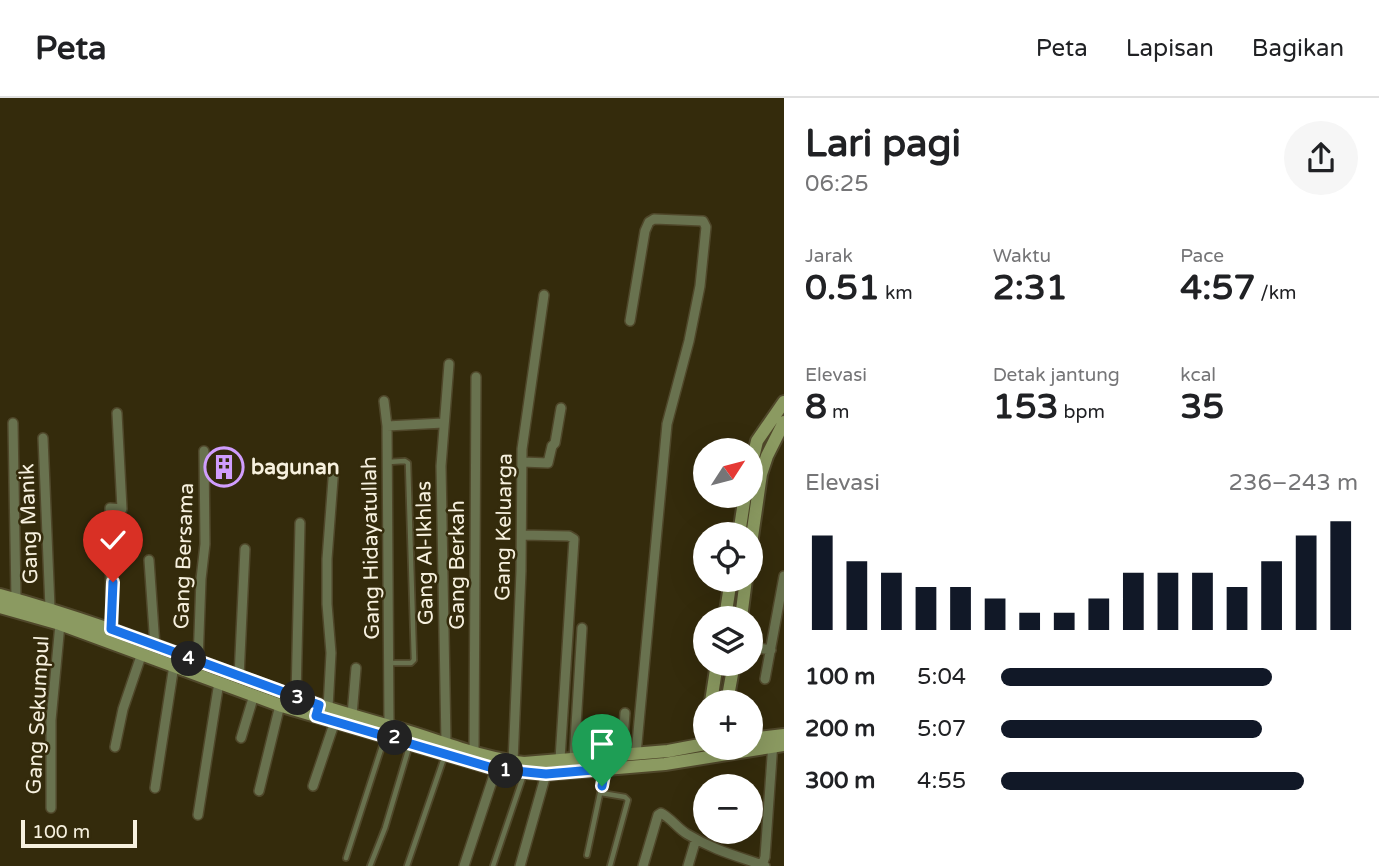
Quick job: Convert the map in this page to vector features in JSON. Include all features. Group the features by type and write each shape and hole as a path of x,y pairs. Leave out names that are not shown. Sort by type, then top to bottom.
{"main road":[{"path":"759,438 784,402"},
{"path":"754,522 761,474 784,422"},
{"path":"0,595 50,608 111,629 296,697 335,721 387,731 446,748 496,769 546,774 665,764 693,750"},
{"path":"0,607 60,624 280,705 352,715 411,744 474,752 524,763 693,747"}],"street":[{"path":"630,321 645,231 649,222 654,219 703,221 706,227 701,286 667,424 636,754"},
{"name":"Gang Keluarga","path":"513,762 522,535 522,462 544,295"},
{"name":"Gang Al-Ikhlas","path":"446,748 441,466 449,364"},
{"name":"Gang Berkah","path":"474,752 476,377"},
{"path":"384,401 387,426"},
{"path":"522,462 548,463 555,443 561,408"},
{"path":"111,629 113,582 110,508 122,509 117,413"},
{"path":"13,423 16,599"},
{"name":"Gang Hidayatullah","path":"387,731 390,663 387,426 443,423"},
{"name":"Gang Manik","path":"43,438 50,608"},
{"name":"Gang Bersama","path":"198,662 205,544 204,451"},
{"path":"321,710 331,653 327,559 334,466"},
{"path":"296,697 300,523"},
{"path":"522,535 569,536 574,539 560,759"},
{"path":"239,677 245,549"},
{"path":"149,560 155,646"},
{"path":"765,679 784,576"},
{"name":"Gang Sekumpul","path":"51,808 51,720 60,624"},
{"path":"574,758 582,628"},
{"path":"763,649 771,650"},
{"path":"115,747 123,709 142,653"},
{"path":"155,788 174,665"},
{"path":"352,715 356,668"},
{"path":"198,815 219,682"},
{"path":"241,738 254,695"},
{"path":"259,790 280,705"},
{"path":"622,754 625,713"},
{"path":"313,786 335,721"},
{"path":"705,844 737,862 764,863 779,741"},
{"path":"464,866 496,769"},
{"path":"520,866 546,774"},
{"path":"643,866 658,815 661,813 676,827 693,837"},
{"path":"688,866 695,844"}],"lane":[{"path":"388,463 408,463 414,660 411,663 390,663"},
{"path":"346,858 387,731"},
{"path":"370,866 385,828 411,744"},
{"path":"407,866 446,748"},
{"path":"587,855 605,769"},
{"path":"493,866 524,773"},
{"path":"602,790 628,800 610,866"}],"place":[{"name":"bagunan","path":"224,467"}],"route":[{"path":"113,582 111,629 319,705 316,716 496,769 546,774 605,769 602,786"}]}
